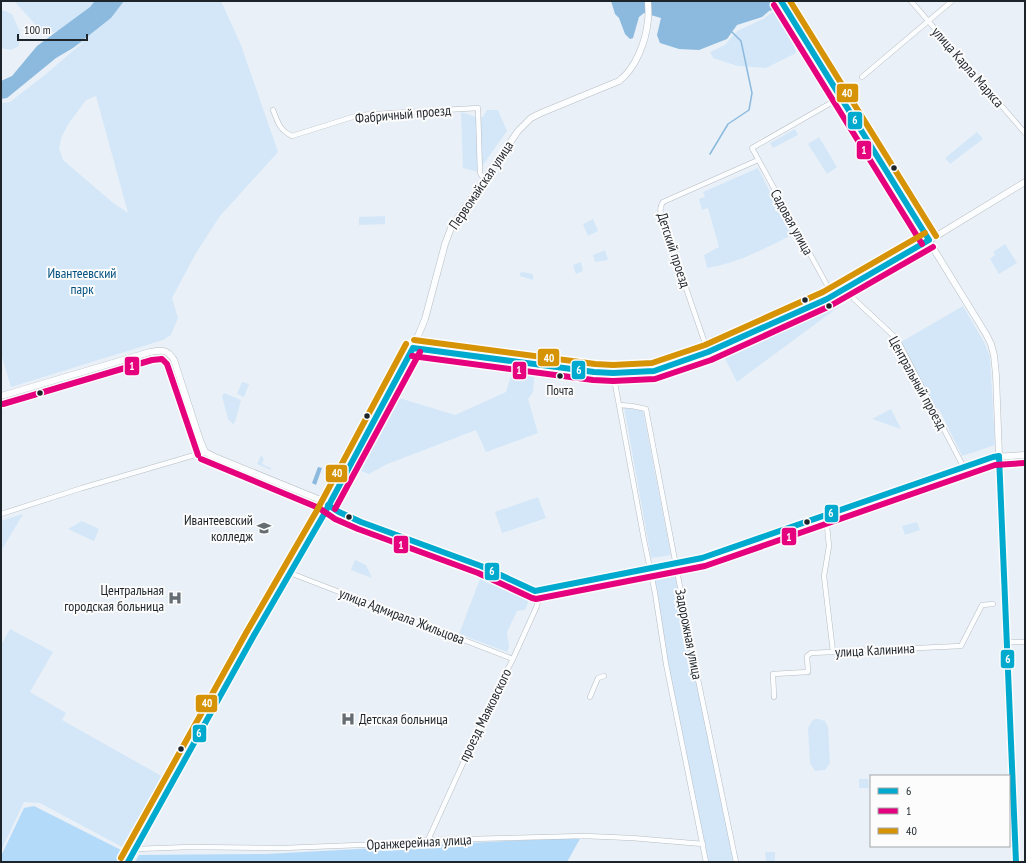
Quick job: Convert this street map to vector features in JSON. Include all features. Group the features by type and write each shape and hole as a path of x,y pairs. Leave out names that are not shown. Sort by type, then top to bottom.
{"main road":[{"name":"Первомайская улица","path":"128,862 328,505 413,348 425,319 449,232 458,216 518,131 531,118 619,81 627,75 640,52 648,20 648,1"},
{"path":"781,1 929,240 991,344 994,355 996,375 1016,862"},
{"path":"413,348 561,368 613,373 654,371 708,352 833,296 1025,182"},
{"path":"1,396 150,352 166,351 174,360 205,452 323,501 338,512 376,528 481,566 535,590 542,590 587,580 650,569 708,556 999,456 1025,455"}],"street":[{"name":"улица Карла Маркса","path":"911,1 1025,133"},
{"path":"862,77 952,1"},
{"name":"Садовая улица","path":"829,104 752,148 833,296"},
{"name":"Фабричный проезд","path":"273,110 281,129 292,136 360,115 478,108 480,173 484,179"},
{"name":"Детский проезд","path":"708,352 666,230 660,206 663,202 758,160"},
{"name":"Центральный проезд","path":"846,288 854,298 897,339 964,468"},
{"name":"Задорожная улица","path":"613,373 655,593 666,664 706,862"},
{"name":"Задорожная улица","path":"619,405 646,409 675,564 736,862"},
{"path":"1,514 82,488 205,452"},
{"path":"823,517 829,546 824,576 833,652"},
{"name":"улица Адмирала Жильцова","path":"290,573 513,659"},
{"name":"проезд Маяковского","path":"428,840 495,693 513,659 542,590"},
{"name":"улица Калинина","path":"774,696 773,674 808,672 807,656 812,653 961,646 982,605 992,604"},
{"path":"1006,642 1025,642"},
{"path":"590,697 598,678 604,676"},
{"name":"Оранжерейная улица","path":"136,849 190,847 283,848 410,843 428,840 579,836 632,838 703,844"}],"green space":[{"path":"14,1 97,1 59,30 44,36"},
{"name":"Ивантеевский парк","path":"124,1 221,1 241,45 278,152 220,216 196,253 172,298 178,318 171,335 163,340 11,387 1,354 1,103 10,102 86,41 73,48 111,18","holes":["96,96 128,213 112,202 63,160 59,148 62,136 69,123 86,100"]},
{"path":"2,10 12,14 20,32 19,46 11,50 1,48"},
{"path":"774,11 786,25 796,53 766,68 738,66 713,58 710,52 725,45 737,31 763,19"},
{"path":"487,110 498,110 507,131 478,172 463,168 461,112 476,117 483,117"},
{"path":"795,129 798,135 773,148 770,143"},
{"path":"977,132 983,139 950,164 945,158"},
{"path":"819,137 837,167 827,174 808,144"},
{"path":"758,168 792,235 739,259 707,268 704,255 719,247 708,208 702,210 699,199 705,197 703,192"},
{"path":"385,216 385,224 359,225 359,217"},
{"path":"593,219 598,231 588,236 583,224"},
{"path":"1005,244 1017,263 999,274 990,259 995,255 993,252"},
{"path":"605,250 608,260 595,262 593,255"},
{"path":"581,262 583,271 576,274 573,265"},
{"path":"523,272 533,274 533,280 520,276 520,273"},
{"path":"846,297 848,300 737,382 721,351 825,306 826,307"},
{"path":"963,306 985,344 990,357 995,445 962,456 939,409 936,410 901,342"},
{"path":"524,365 535,368 533,392 528,399 538,433 486,452 476,430 385,465 369,474 353,468 396,397 455,415 506,392 513,368"},
{"path":"242,382 249,384 244,397 237,394"},
{"path":"224,393 241,400 235,422 233,424 228,419 222,396"},
{"path":"624,407 643,411 671,555 651,558"},
{"path":"891,409 901,429 872,419"},
{"path":"261,455 264,459 262,464 271,468 271,470 257,464"},
{"path":"538,497 546,518 502,533 495,512"},
{"path":"23,514 1,551 1,521"},
{"path":"82,521 99,529 94,541 68,529"},
{"path":"917,522 920,530 905,535 902,526"},
{"path":"355,560 366,565 372,578 351,570"},
{"path":"483,571 532,593 525,610 517,611 507,632 509,648 507,652 459,634"},
{"path":"675,572 736,862 706,862 666,664 659,602 654,577"},
{"path":"10,629 53,652 30,692 66,713 62,720 165,778 126,849 40,803 24,802 1,851 1,645"},
{"path":"815,719 825,721 828,727 830,763 825,770 815,771 810,763 808,728"},
{"path":"859,779 868,779 869,788 859,788"},
{"path":"765,852 775,852 775,862 766,862"}],"shaded area":[{"path":"97,1 124,1 111,18 73,48 56,58 7,98 1,99 1,81 12,76 37,46"},
{"path":"611,1 787,1 777,9 769,11 762,17 737,25 727,39 699,50 679,49 660,43 657,35 661,18 644,13 639,17 633,38 630,39 625,34 619,18 615,14"},
{"path":"318,467 322,468 316,485 312,483"},
{"path":"34,806 127,853 122,862 1,862 1,856 24,808"},
{"path":"581,837 567,862 135,862 139,855 267,854"}],"waterway":[{"path":"710,154 728,124 749,110 752,93 741,41 732,32"}],"transit line":[{"name":"6","path":"781,1 929,240"},
{"name":"40","path":"790,1 936,236"},
{"name":"1","path":"774,5 922,244"},
{"name":"40","path":"414,340 595,364 613,365 652,363 705,345 823,292 925,233"},
{"name":"6","path":"413,348 594,372 613,373 654,371 708,352 827,299 929,240"},
{"name":"1","path":"412,356 593,380 613,381 655,379 711,360 830,306 933,247"},
{"name":"40","path":"121,858 246,633 316,512 406,344"},
{"name":"6","path":"128,862 253,637 323,516 413,348"},
{"name":"1","path":"335,509 420,352"},
{"name":"1","path":"3,404 152,360 162,359 167,364 198,455"},
{"name":"6","path":"999,456 1016,862"},
{"name":"6","path":"328,505 361,522 481,566 535,591 702,558 999,456"},
{"name":"1","path":"201,459 319,508 335,519 358,529 478,573 536,599 705,566 995,465 1025,463"}],"place":[{"name":"Почта","path":"560,376"},
{"name":"Ивантеевский колледж","path":"264,528"},
{"name":"Центральная городская больница","path":"175,598"},
{"name":"Детская больница","path":"348,719"}]}
